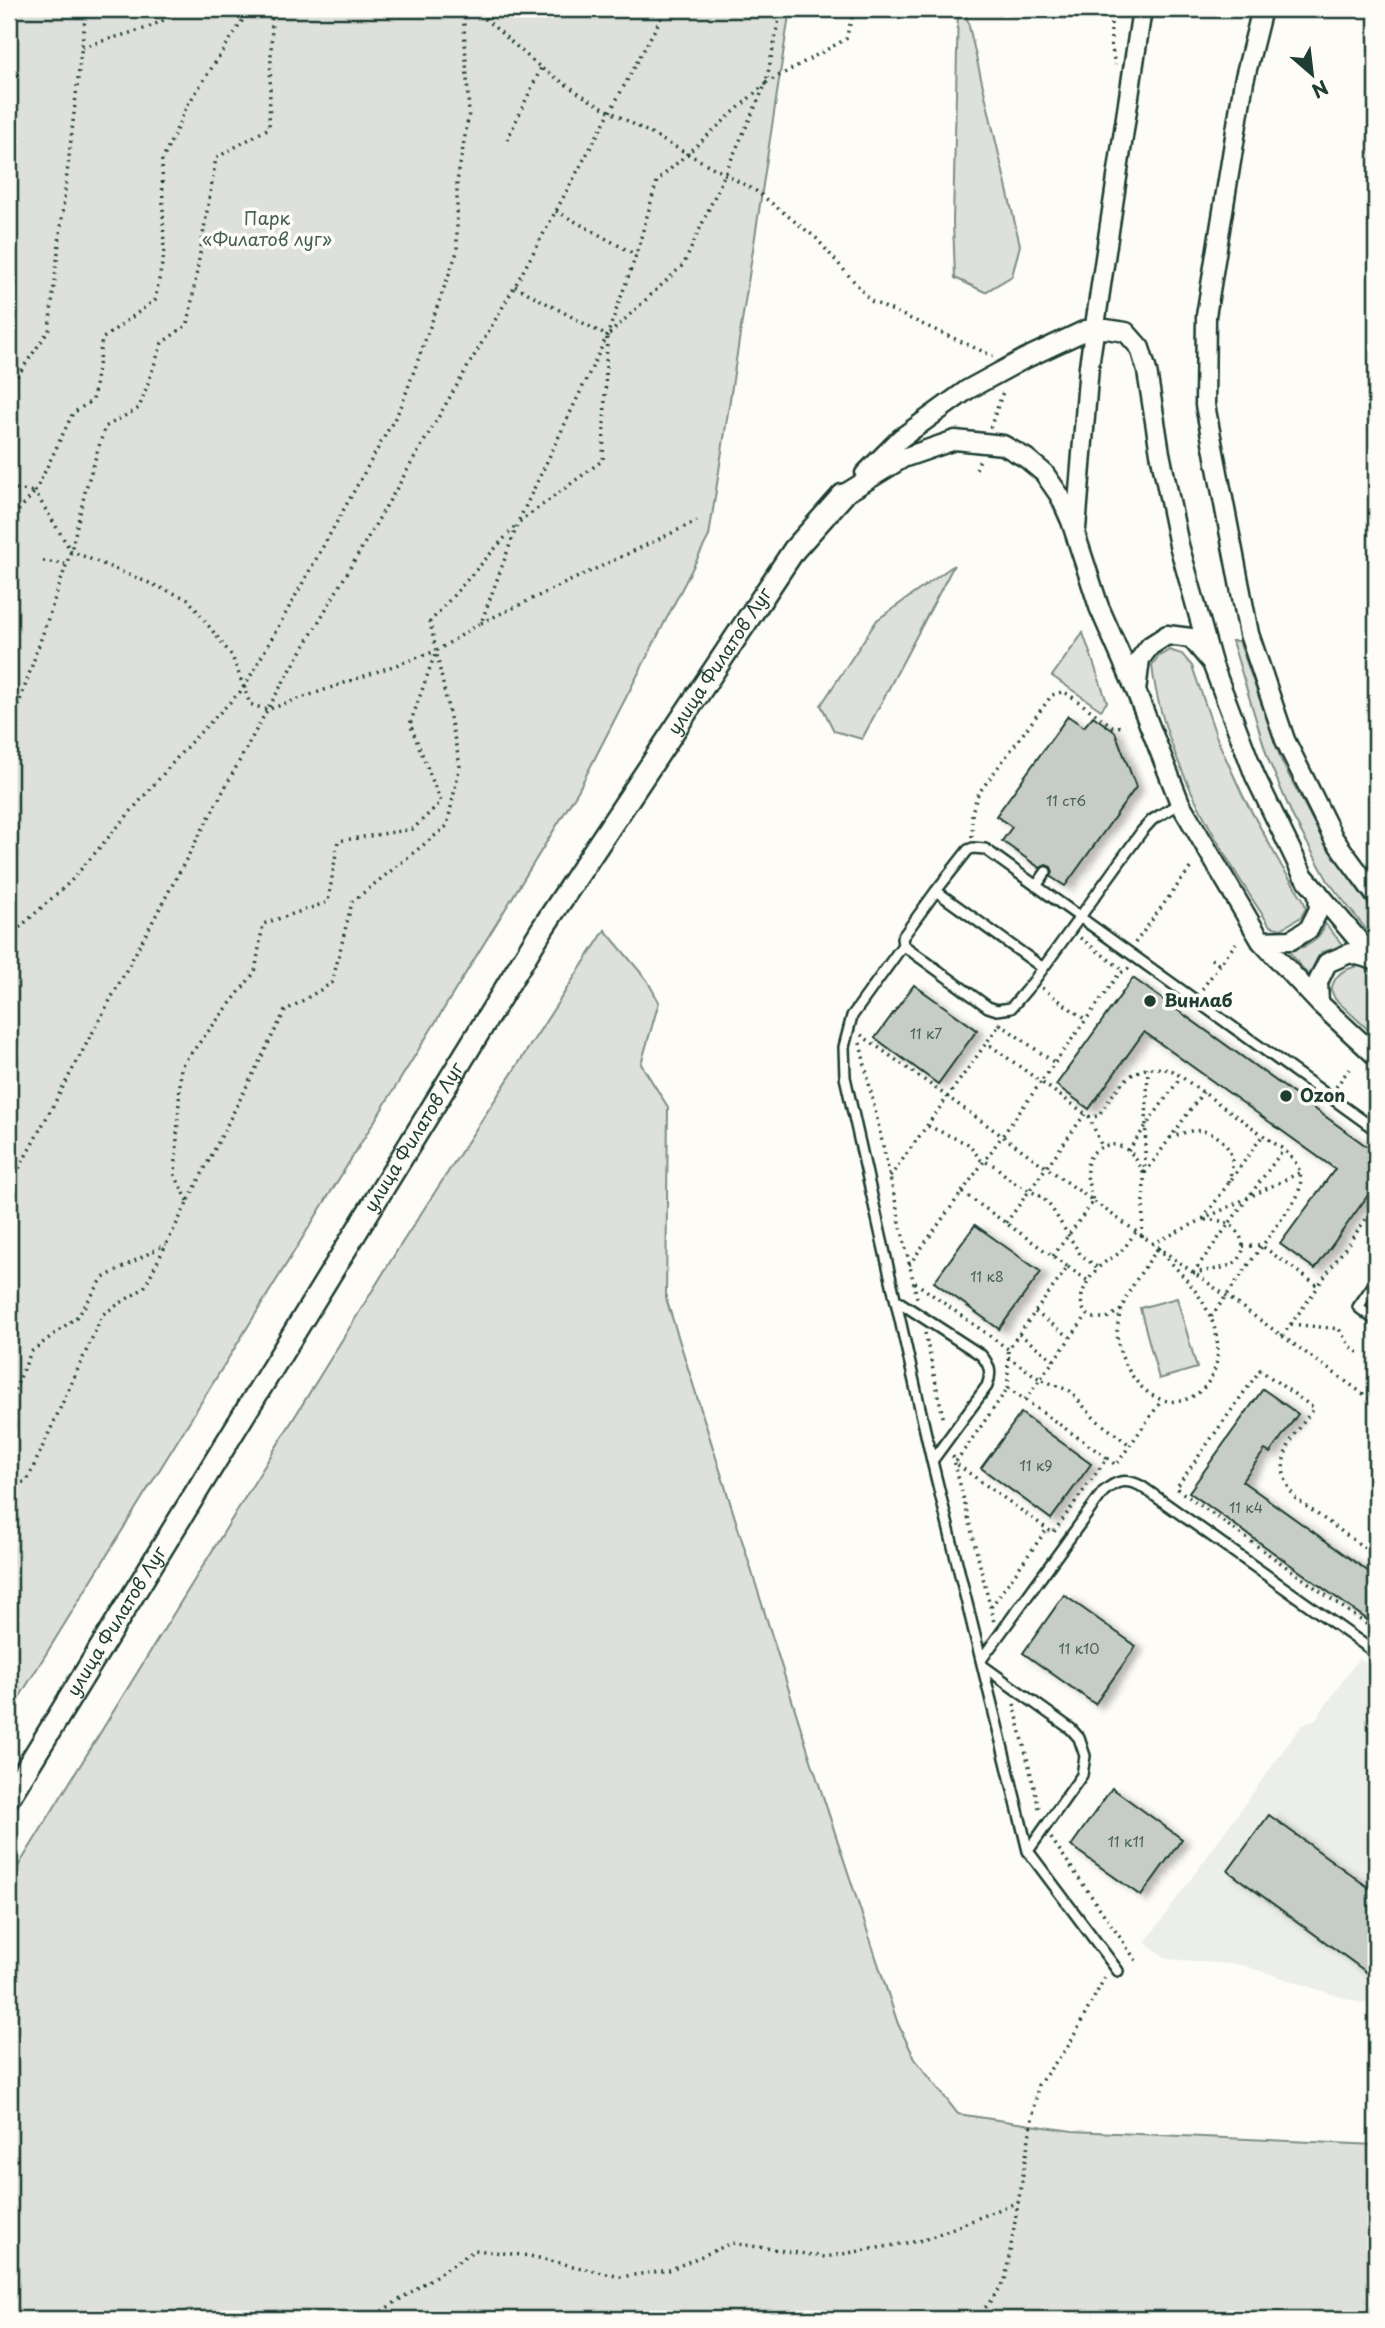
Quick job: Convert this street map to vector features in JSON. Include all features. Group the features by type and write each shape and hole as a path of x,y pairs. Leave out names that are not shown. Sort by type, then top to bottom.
{"street":[{"path":"1076,536 1089,366 1142,9"},
{"path":"1262,9 1244,81 1206,316 1205,405 1249,634 1285,740 1334,839 1376,896"},
{"name":"улица Филатов Луг","path":"9,1797 544,926 794,550 843,495 901,438 967,390 1086,330 1106,328 1126,332 1140,348 1147,371 1179,545 1212,663"},
{"name":"улица Филатов Луг","path":"843,495 903,458 955,440 1003,444 1026,457 1044,473 1060,496 1099,607 1136,691 1180,803 1261,941 1319,1003 1376,1056"},
{"path":"1136,691 1140,659 1150,646 1167,635 1191,638 1212,663 1255,776 1303,875 1376,960"},
{"path":"1261,941 1291,940 1308,929 1319,909 1318,892"},
{"path":"1319,1003 1318,982 1327,963 1350,953 1376,960"}],"lane":[{"path":"903,945 988,1007 997,1010 1011,1008 1147,826 1180,803"},
{"path":"1115,1967 1028,1852 932,1461 845,1077 844,1060 852,1016 903,945 902,938 962,856 973,848 985,849 1376,1130"},
{"path":"1036,886 1046,872"},
{"path":"936,891 1043,968"},
{"path":"1376,1281 1357,1307 1376,1321"},
{"path":"896,1300 981,1354 989,1364 991,1376 987,1386 932,1461"},
{"path":"982,1663 1103,1492 1114,1483 1122,1481 1131,1481 1141,1486 1376,1653"},
{"path":"982,1663 1071,1729 1083,1747 1085,1766 1082,1776 1028,1852"}],"path":[{"path":"9,388 49,330 86,9"},
{"path":"82,47 147,28 187,9"},
{"path":"9,521 35,492 73,414 93,400 102,339 155,300 164,254 162,161 187,106 250,9"},
{"path":"9,733 71,551 86,488 105,427 139,408 162,343 188,324 216,158 270,128 272,19 281,9"},
{"path":"9,937 70,882 189,744 244,688 401,407 457,253 457,182 469,113 463,9"},
{"path":"474,9 541,68 591,101 756,191 816,237 871,301 1012,365 976,469"},
{"path":"9,1187 267,710 515,286 666,9"},
{"path":"9,1488 27,1481 103,1314 144,1288 285,1011 332,983 352,902 447,826 460,765 430,622 518,523 603,460 607,336 684,264 766,83 781,9"},
{"path":"481,623 518,523 607,336 636,255 657,181 766,83 846,39 854,9"},
{"path":"507,140 541,68"},
{"path":"556,211 636,255"},
{"path":"515,286 607,336"},
{"path":"9,488 35,492 71,551 188,599 232,656 250,704 267,710 436,651 481,623 697,521"},
{"path":"43,561 65,564"},
{"path":"188,1202 175,1175 181,1066 255,972 263,923 328,902 338,841 413,829 441,802 410,724 436,651"},
{"path":"973,848 972,812 978,794 1052,695 1062,692 1068,694 1112,726 1125,724"},
{"path":"909,1265 1123,970 1123,962 1128,952 1191,867"},
{"path":"1070,931 1123,970"},
{"path":"1194,1000 1236,943"},
{"path":"1211,958 1220,965"},
{"path":"1123,970 1130,968"},
{"path":"1033,982 1086,1020"},
{"path":"1011,1008 1000,1024 1055,1063"},
{"path":"861,1035 1192,1273 1376,1401"},
{"path":"987,1043 1087,1115 1102,1147"},
{"path":"1087,1115 1098,1116 1121,1083 1132,1074 1158,1067 1181,1077 1295,1160 1301,1172 1296,1199 1211,1317"},
{"path":"1142,1237 1148,1068"},
{"path":"1128,1151 1181,1077"},
{"path":"1144,1175 1203,1092"},
{"path":"890,1177 947,1097"},
{"path":"1006,1223 1087,1115"},
{"path":"927,1126 968,1144 984,1162 995,1166 1013,1182 1046,1202 1080,1254 1098,1268"},
{"path":"1170,1138 1193,1130 1207,1131 1219,1137 1232,1160 1228,1184"},
{"path":"1203,1220 1263,1135"},
{"path":"1054,1256 1093,1202 1087,1168 1093,1153 1114,1144 1138,1160 1144,1175"},
{"path":"1192,1273 1283,1150"},
{"path":"1152,1244 1301,1172"},
{"path":"962,1192 1088,1281"},
{"path":"1282,1336 1376,1205"},
{"path":"1192,1273 1227,1266 1238,1260 1243,1246 1237,1231 1229,1224 1203,1220"},
{"path":"1121,1310 1100,1320 1087,1315 1081,1301 1088,1281 1098,1268 1123,1250 1136,1232"},
{"path":"9,1403 31,1352 79,1315 103,1278 167,1243"},
{"path":"1243,1246 1262,1246 1318,1286"},
{"path":"1158,1248 1196,1292 1211,1317 1217,1343 1218,1365 1209,1384 1196,1395 1180,1401 1163,1399 1149,1393 1133,1377 1121,1358 1117,1334 1127,1293 1158,1248"},
{"path":"1068,1267 1008,1349 1008,1388 954,1463 1053,1533 1107,1458"},
{"path":"912,1280 1008,1349"},
{"path":"1035,1312 1070,1337"},
{"path":"1025,1400 1087,1315"},
{"path":"1291,1324 1339,1329 1349,1345 1360,1354"},
{"path":"1019,1334 1054,1360"},
{"path":"1009,1357 1040,1379 1070,1391 1095,1419 1130,1445"},
{"path":"1376,1556 1296,1500 1290,1492 1283,1475 1284,1454 1314,1408 1260,1370 1176,1488 1376,1630"},
{"path":"1008,1388 1116,1465 1163,1399"},
{"path":"991,1607 1047,1529"},
{"path":"1044,1829 1138,1962"},
{"path":"977,2319 1005,2281 1038,2085 1069,2045 1115,1967"},
{"path":"370,2319 475,2250 530,2256 620,2277 669,2270 732,2243 825,2257 924,2241 1018,2202"}],"shaded area":[{"path":"1359,1658 1376,1671 1376,2003 1357,2002 1242,1965 1168,1959 1145,1943 1301,1726 1316,1719"}],"green space":[{"name":"Парк «Филатов луг»","path":"9,9 790,9 709,536 578,791 9,1714"},
{"path":"958,9 965,9 1020,245 1012,276 985,292 955,278 953,221"},
{"path":"954,565 862,739 834,731 821,705 877,620"},
{"path":"1083,633 1107,702 1101,710 1052,676"},
{"path":"1232,641 1239,641 1282,762 1324,842 1376,915 1376,942 1328,881 1293,817 1268,759"},
{"path":"1169,650 1182,654 1192,666 1218,741 1243,796 1303,899 1306,908 1301,917 1281,929 1270,926 1233,867 1196,801 1181,767 1167,732 1152,665"},
{"path":"1325,923 1344,947 1322,952 1308,975 1287,949 1300,948 1311,943 1320,935"},
{"path":"605,930 647,980 659,1002 641,1064 668,1107 666,1298 809,1754 898,2024 915,2059 958,2114 1072,2131 1376,2145 1376,2319 9,2319 9,1881 398,1249"},
{"path":"1365,966 1376,978 1376,1037 1335,999 1331,990 1340,973"},
{"path":"1177,1298 1197,1368 1159,1379 1140,1308"}],"building":[{"path":"1068,716 1084,727 1093,716 1115,732 1136,787 1065,886 1051,877 1051,867 1046,865 1040,868 1002,841 1012,827 996,816"},
{"path":"1133,978 1376,1153 1376,1184 1315,1269 1280,1244 1335,1169 1144,1032 1089,1109 1056,1085"},
{"path":"914,985 977,1030 938,1084 875,1038"},
{"path":"975,1225 1041,1272 999,1329 934,1282"},
{"path":"1263,1389 1298,1414 1270,1453 1265,1450 1242,1481 1376,1577 1376,1626 1189,1492"},
{"path":"1021,1413 1091,1464 1051,1519 981,1468"},
{"path":"1064,1595 1136,1646 1095,1704 1023,1653"},
{"path":"1112,1788 1182,1839 1141,1896 1071,1846"},
{"path":"1269,1815 1376,1893 1376,1979 1228,1871"}],"place":[{"name":"Винлаб","path":"1150,1001"},
{"name":"Ozon","path":"1286,1096"}]}
